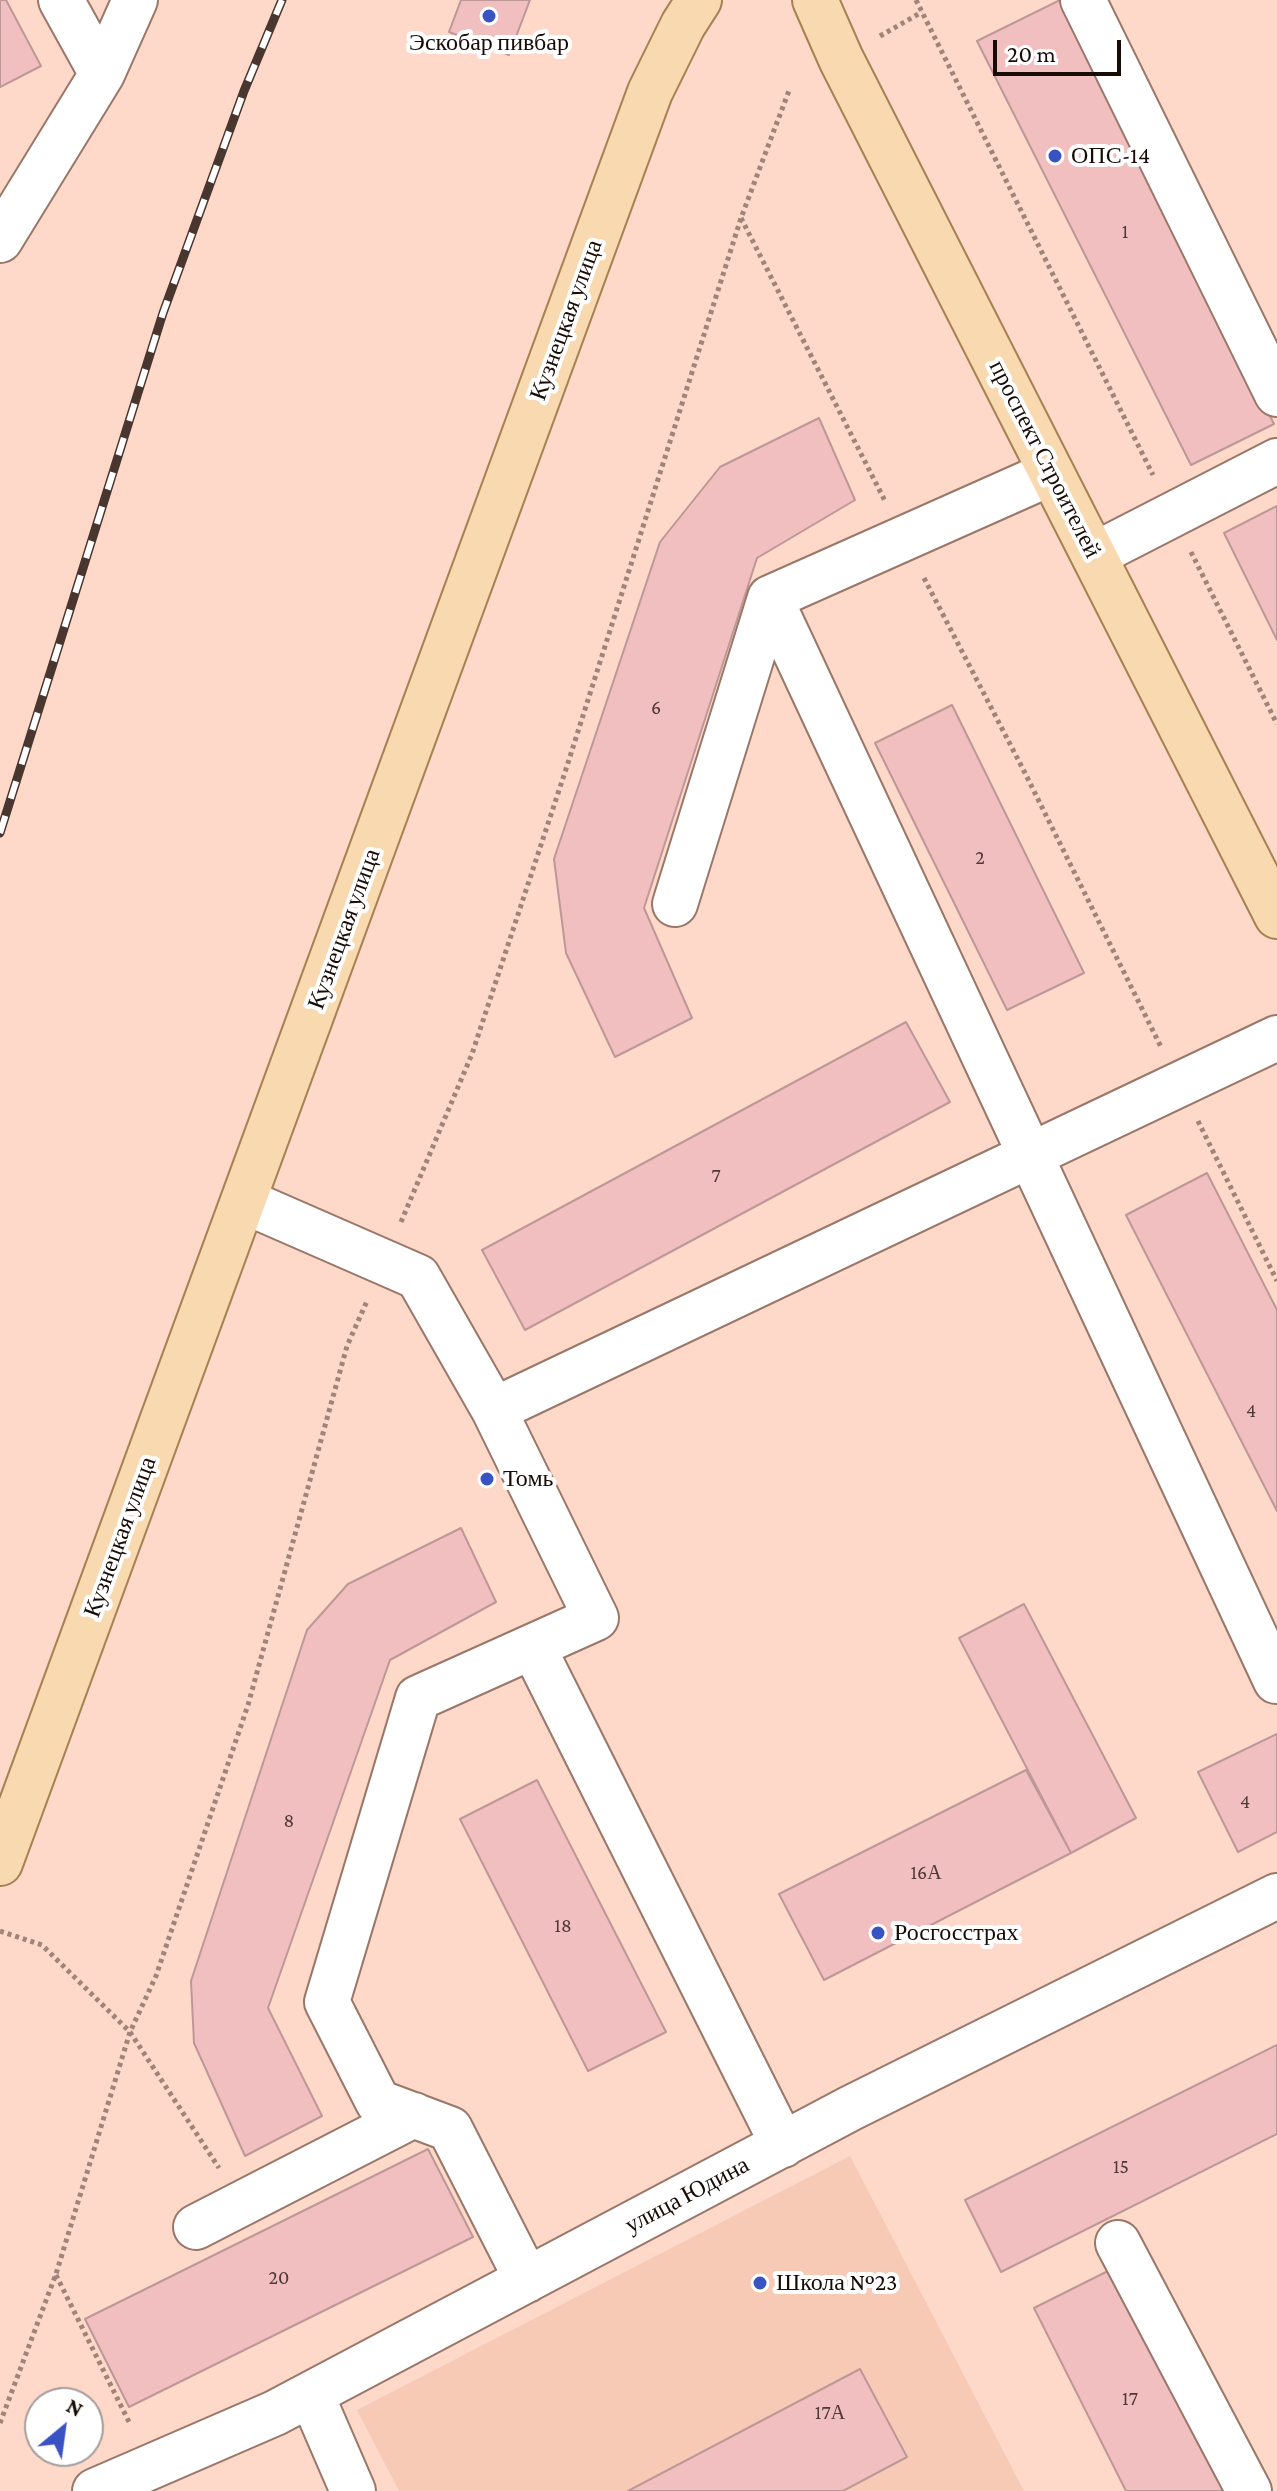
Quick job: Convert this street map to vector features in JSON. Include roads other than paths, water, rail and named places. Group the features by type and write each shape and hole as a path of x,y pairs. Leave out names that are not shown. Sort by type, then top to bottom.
{"main road":[{"name":"Кузнецкая улица","path":"0,1863 650,92 699,0"},
{"name":"проспект Строителей","path":"815,0 841,59 1277,916"}],"street":[{"path":"61,0 102,74"},
{"path":"0,240 102,74 135,0"},
{"path":"1098,5 1277,394"},
{"path":"1094,555 1277,461"},
{"path":"675,904 770,598 1051,473"},
{"path":"770,598 1276,1681"},
{"path":"494,1410 1277,1038"},
{"path":"244,1201 418,1277 494,1410 596,1618 418,1698 327,2002 378,2102 450,2129 527,2280"},
{"path":"533,1647 783,2145"},
{"name":"улица Юдина","path":"95,2491 275,2413 783,2145 1277,1896"},
{"path":"196,2227 414,2115"},
{"path":"1118,2243 1249,2491"},
{"path":"311,2394 353,2491"}],"railway":[{"path":"0,833 163,313 244,91 282,0"}],"place":[{"name":"Эскобар пивбар","path":"489,16"},
{"name":"ОПС-14","path":"1055,156"},
{"name":"Томь","path":"487,1479"},
{"name":"Росгосстрах","path":"878,1933"},
{"name":"Школа №23","path":"760,2283"}]}
